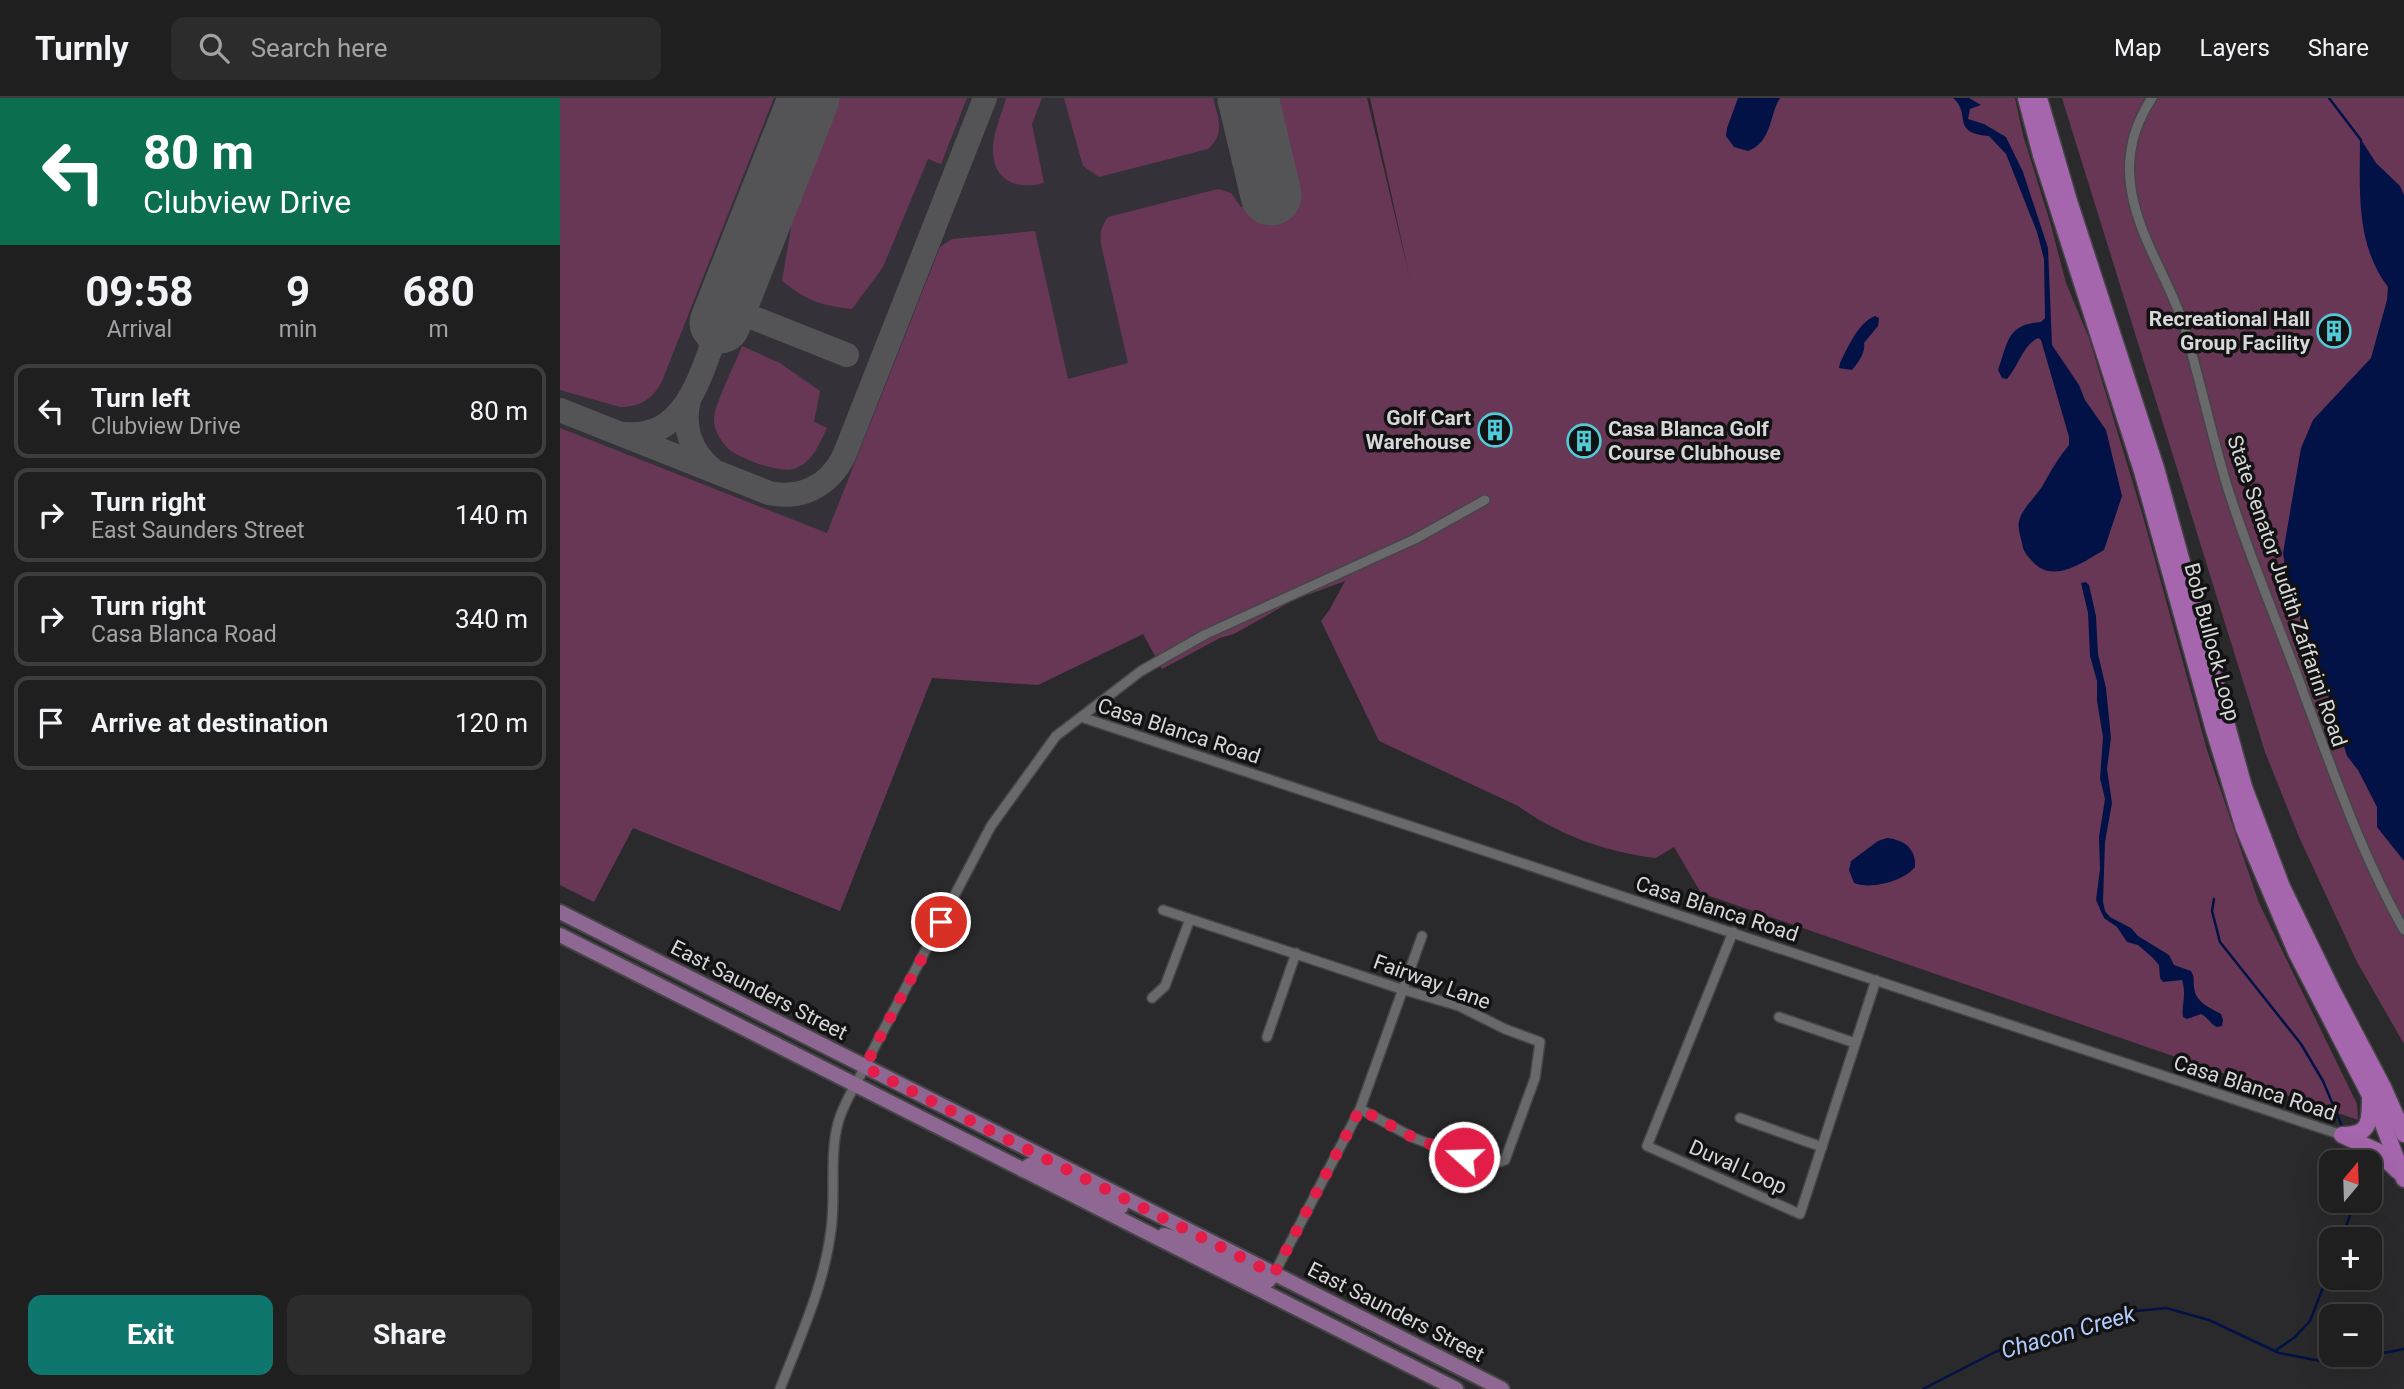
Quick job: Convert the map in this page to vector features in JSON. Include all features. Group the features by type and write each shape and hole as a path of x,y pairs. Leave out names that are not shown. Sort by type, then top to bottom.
{"highway":[{"name":"Bob Bullock Loop","path":"2026,98 2040,155 2142,471 2244,829 2296,952 2370,1093 2403,1178"},
{"name":"Bob Bullock Loop","path":"2039,98 2146,432 2249,799 2282,887 2404,1134"},
{"path":"2342,1135 2357,1135 2363,1132 2370,1115 2370,1093"},
{"path":"2342,1135 2377,1151 2403,1178"}],"main road":[{"name":"East Saunders Street","path":"560,912 1502,1389"},
{"name":"East Saunders Street","path":"560,935 1455,1389"},
{"path":"1023,1170 1030,1165 1037,1166 1140,1216 1155,1214"},
{"path":"1142,1231 1182,1240 1264,1281 1268,1281 1274,1274"}],"street":[{"name":"State Senator Judith Zaffarini Road","path":"2152,98 2139,121 2131,146 2130,177 2136,209 2183,324 2224,478 2266,595 2352,821 2379,883 2404,930"},
{"name":"Casa Blanca Road","path":"780,1389 818,1292 827,1258 832,1229 838,1124 873,1050 991,826 1056,736 1141,671 1204,635 1415,539 1485,500"},
{"name":"Casa Blanca Road","path":"1081,717 2342,1135"},
{"name":"Fairway Lane","path":"1163,909 1459,1006 1505,1029 1540,1042 1535,1078 1506,1160 1489,1166 1414,1138 1360,1109"},
{"path":"1152,998 1165,986 1190,919"},
{"name":"Duval Loop","path":"1733,932 1647,1146 1800,1214 1876,980"},
{"path":"1274,1274 1360,1109 1422,936"},
{"path":"1267,1037 1296,953"},
{"path":"1779,1017 1855,1043"},
{"path":"1740,1118 1822,1147"}],"shaded area":[{"path":"560,98 1367,98 1432,424 1413,505 1038,685 932,678 840,911 633,828 594,902 560,885"},
{"path":"560,98 774,98 662,381 650,397 634,405 620,407 560,390"},
{"path":"839,98 967,98 941,164 928,159 883,267 852,309 814,301 782,281 791,228 789,226"},
{"path":"1006,98 1042,98 1032,124 1044,183 1025,185 1009,181 1003,177 994,162 993,145"},
{"path":"1064,98 1213,98 1219,131 1208,149 1099,177 1083,166"},
{"path":"1277,98 1367,98 1410,279 1370,98 2015,98 2023,135 2066,283 2089,338 2142,513 2207,750 2259,903 2357,1104 2358,1120 1701,893 1674,847 1656,858 1584,841 1550,826 1518,806 1379,741 1321,621 1345,581 1294,600 1234,634 1220,638 1162,669 1143,634 1038,685 932,678 840,911 633,828 594,902 560,885 560,428 827,533 940,247 952,239 1035,231 1068,379 1128,363 1101,244 1104,224 1108,217 1218,189 1231,193 1241,207 1299,192"},
{"path":"1738,98 1780,98 1766,135 1756,147 1748,151 1734,147 1726,136"},
{"path":"1953,98 1969,98 1981,105 1970,109 1968,119 1984,124 2006,137 2023,172 2048,248 2052,345 2106,430 2122,496 2104,550 2068,569 2049,571 2040,568 2024,550 2019,527 2023,512 2069,445 2041,340 2038,338 2028,346 2007,379 2002,378 1998,370 2010,336 2021,326 2041,322 2045,318 2044,259 2037,232 2006,154 1989,136 1977,134 1965,127 1961,110"},
{"path":"2062,98 2404,98 2404,1044 2357,962 2299,837 2265,752"},
{"path":"2360,138 2376,163 2400,186 2404,195 2404,861 2377,827 2377,807 2358,770 2347,756 2319,665 2288,585 2283,553 2301,448 2313,420 2371,358 2387,300 2388,287 2370,253 2362,216"},
{"path":"1875,316 1879,318 1878,326 1864,343 1863,354 1857,364 1852,370 1839,368 1854,336 1863,324"},
{"path":"742,346 780,363 820,391 814,422 827,428 814,453 800,466 787,470 752,461 731,451 719,436 714,422 715,411"},
{"path":"2086,582 2096,616 2098,654 2106,688 2111,738 2107,769 2112,803 2105,842 2105,911 2110,917 2131,928 2138,936 2169,955 2174,965 2191,971 2197,997 2221,1014 2222,1026 2215,1026 2201,1014 2187,1019 2183,1017 2182,980 2163,982 2159,965 2138,945 2127,942 2117,927 2104,918 2096,900 2100,869 2099,837 2105,799 2100,778 2103,737 2097,701 2097,681 2090,656 2088,613 2081,583"},
{"path":"1887,838 1904,843 1911,850 1915,867 1886,883 1854,883 1849,870 1851,861 1878,841"}],"waterway":[{"path":"2329,98 2361,140"},
{"name":"Chacon Creek","path":"2214,899 2212,911 2220,942 2301,1044 2323,1081 2342,1126"},
{"name":"Chacon Creek","path":"2346,1227 2351,1213"},
{"name":"Chacon Creek","path":"2275,1351 2295,1337 2310,1321 2322,1290"},
{"name":"Chacon Creek","path":"1923,1389 1995,1352 2116,1313 2166,1308 2209,1320 2279,1353 2331,1363 2404,1349"}],"taxiway":[{"path":"560,410 769,493 781,495 803,492 822,483 844,456 985,98"},
{"path":"726,307 847,355"},
{"path":"626,434 647,433 664,426 678,414 699,380 720,323"},
{"path":"689,400 687,420 690,438 699,455 712,469"}],"runway":[{"path":"720,323 809,98"},
{"path":"1248,98 1271,195"}],"place":[{"name":"Recreational Hall Group Facility","path":"2334,331"},
{"name":"Golf Cart Warehouse","path":"1495,430"},
{"name":"Casa Blanca Golf Course Clubhouse","path":"1584,441"}],"route":[{"path":"941,922 866,1068 1274,1274 1360,1109 1414,1138 1464,1157"}]}
